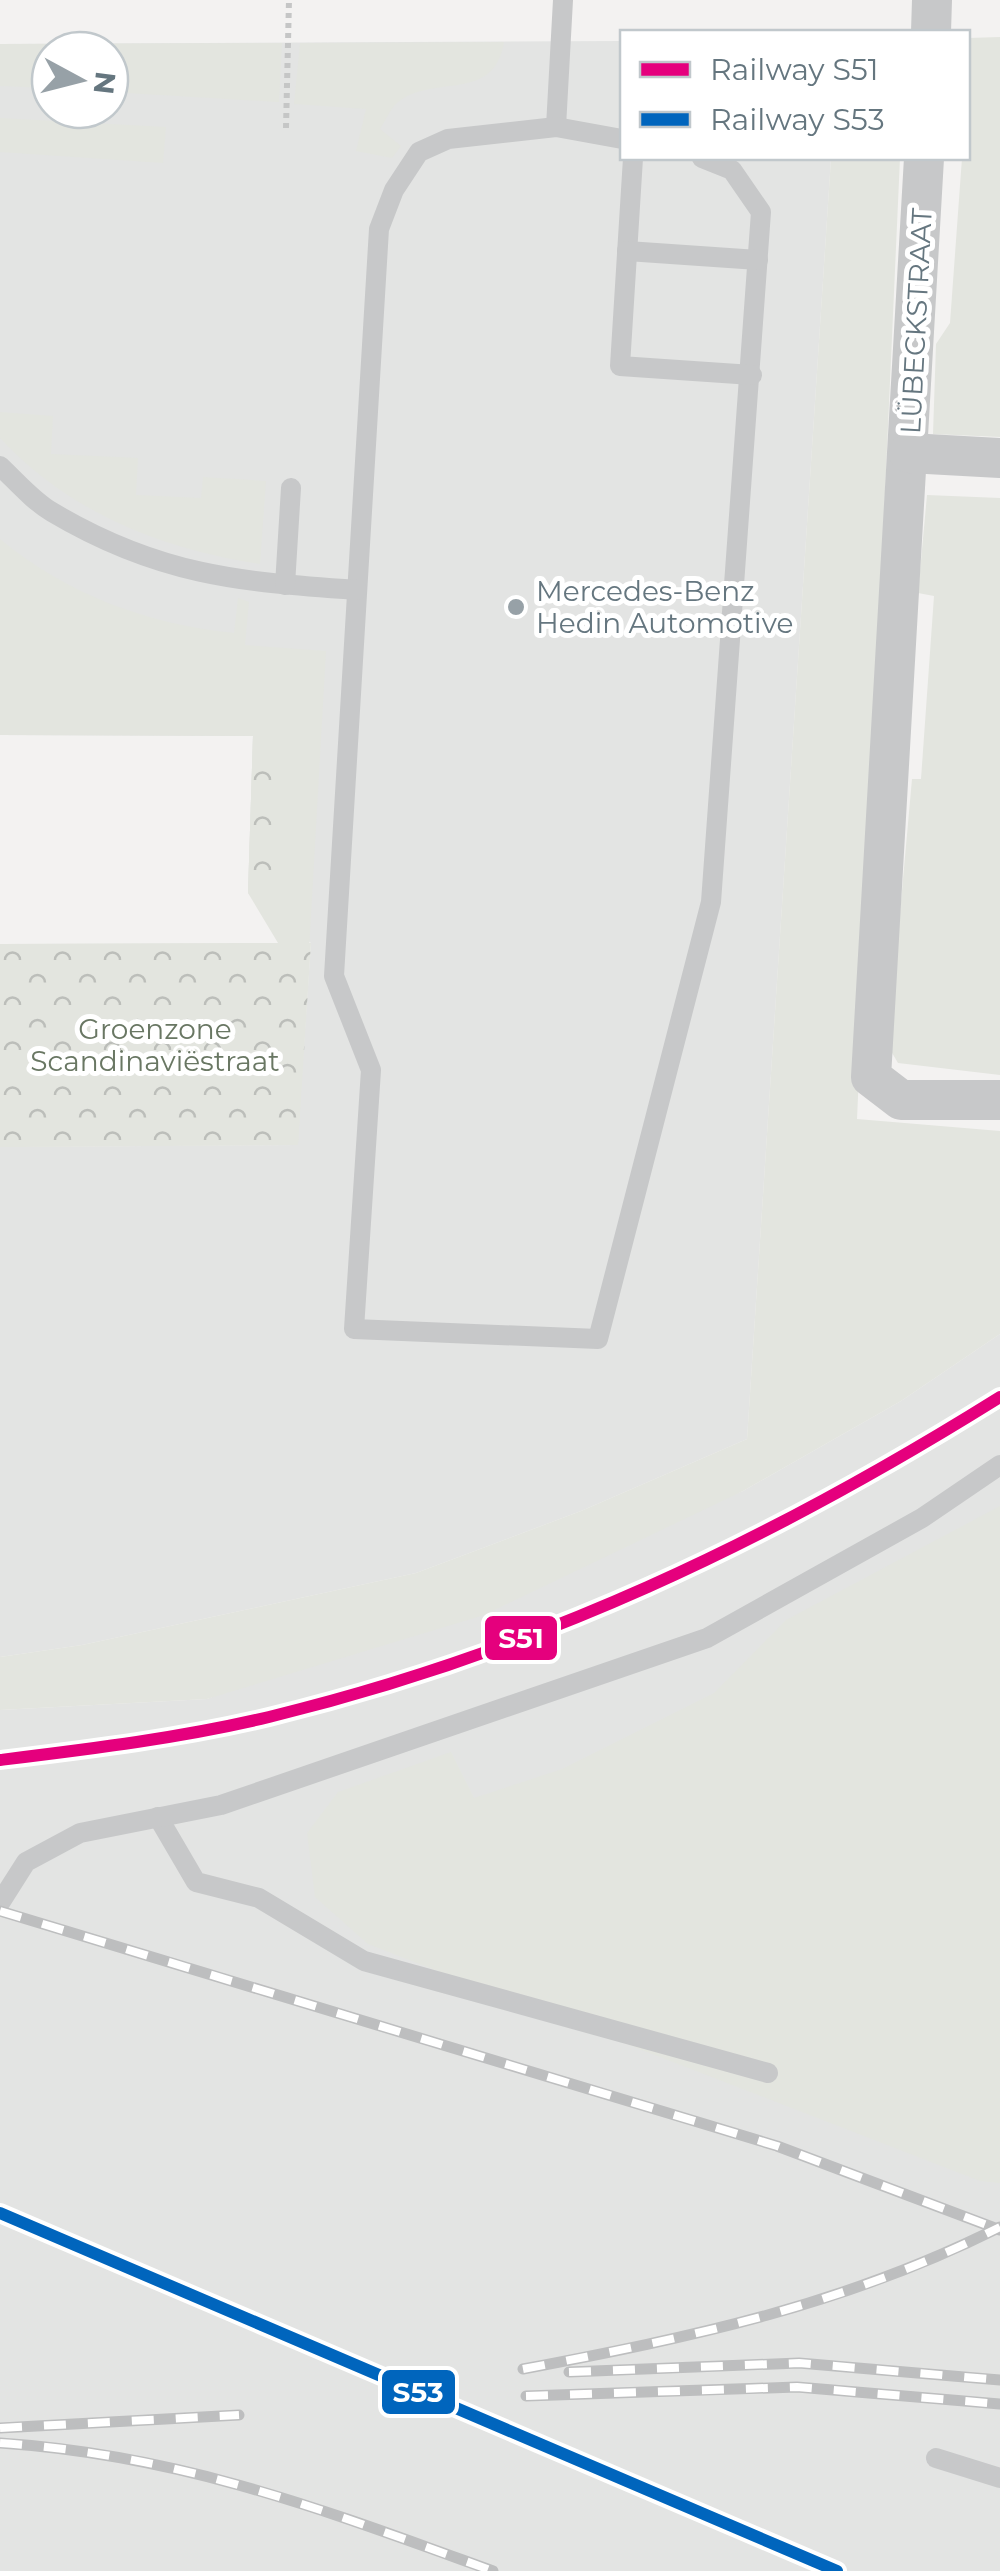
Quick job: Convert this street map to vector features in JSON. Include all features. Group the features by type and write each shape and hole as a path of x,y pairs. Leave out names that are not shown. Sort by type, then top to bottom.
{"street":[{"path":"930,30 932,0"},
{"name":"LÜBECKSTRAAT","path":"924,160 909,453 1000,458"},
{"path":"909,453 871,1077 901,1100 1000,1100"}],"lane":[{"path":"556,127 564,0"},
{"path":"620,138 556,127 448,140 420,152 394,190 379,229 334,976 371,1070 354,1330 598,1339 711,902 762,212 732,170 707,160"},
{"path":"633,160 620,366 752,375"},
{"path":"627,251 758,260"},
{"path":"0,466 49,511 130,551 195,574 358,590"},
{"path":"285,585 291,488"},
{"path":"0,1903 26,1862 80,1833 221,1804 707,1638 922,1518 1000,1465"},
{"path":"158,1817 196,1882 258,1898 364,1961 768,2073"},
{"path":"936,2458 1000,2478"}],"path":[{"path":"286,128 288,0"}],"shaded area":[{"path":"620,41 620,160 831,160 747,1439 581,1511 416,1573 82,1645 0,1657 0,1147 297,1145 311,943 248,893 253,736 0,735 0,44 30,44 30,130 130,130 130,43"},
{"path":"1000,1334 1000,2571 0,2571 0,1710 207,1699 743,1491 901,1401"}],"green space":[{"path":"1000,37 1000,437 933,434 936,344 950,323 962,160 970,160 970,38"},
{"path":"504,42 498,61 475,81 412,94 394,106 380,129 401,146 392,158 356,151 366,109 294,104 300,43"},
{"path":"282,43 279,102 130,93 130,44"},
{"path":"0,44 30,44 30,87 0,86"},
{"path":"0,118 30,120 30,130 166,127 163,163 0,152"},
{"path":"831,160 900,160 857,1119 1000,1131 1000,1334 901,1401 743,1491 484,1615 207,1699 0,1710 0,1657 82,1645 416,1573 581,1511 747,1439"},
{"path":"0,412 53,416 51,454 138,458 136,495 201,498 203,477 266,481 260,564 153,537 86,506 56,487 0,438"},
{"path":"927,495 1000,498 1000,1075 898,1063 888,1046 912,779 921,779 934,596 918,593"},
{"path":"0,539 53,576 110,604 170,622 234,633 238,598 249,602 245,645 326,651 298,1145 0,1147 0,944 278,943 248,893 253,736 0,735"},
{"path":"253,736 276,736 271,895 248,893"},
{"name":"Groenzone Scandinaviëstraat","path":"311,943 298,1145 0,1147 0,944"},
{"path":"1000,1506 1000,2183 980,2181 368,1944 315,1897 307,1833 338,1792 451,1752 474,1798 562,1769 714,1693 786,1620"}],"railway":[{"path":"0,1911 777,2146 1000,2230"},
{"path":"523,2369 707,2331 826,2298 884,2278 1000,2227"},
{"path":"569,2372 799,2363 1000,2380"},
{"path":"526,2396 797,2387 1000,2404"},
{"path":"0,2428 239,2415"},
{"path":"0,2443 67,2449 191,2473 311,2507 493,2571"}],"rail line":[{"name":"S51","path":"0,1760 135,1742 269,1717 463,1660 648,1587 737,1545 913,1450 1000,1397"},
{"name":"S53","path":"0,2213 837,2571"}],"place":[{"name":"Mercedes-Benz Hedin Automotive","path":"516,607"}]}
